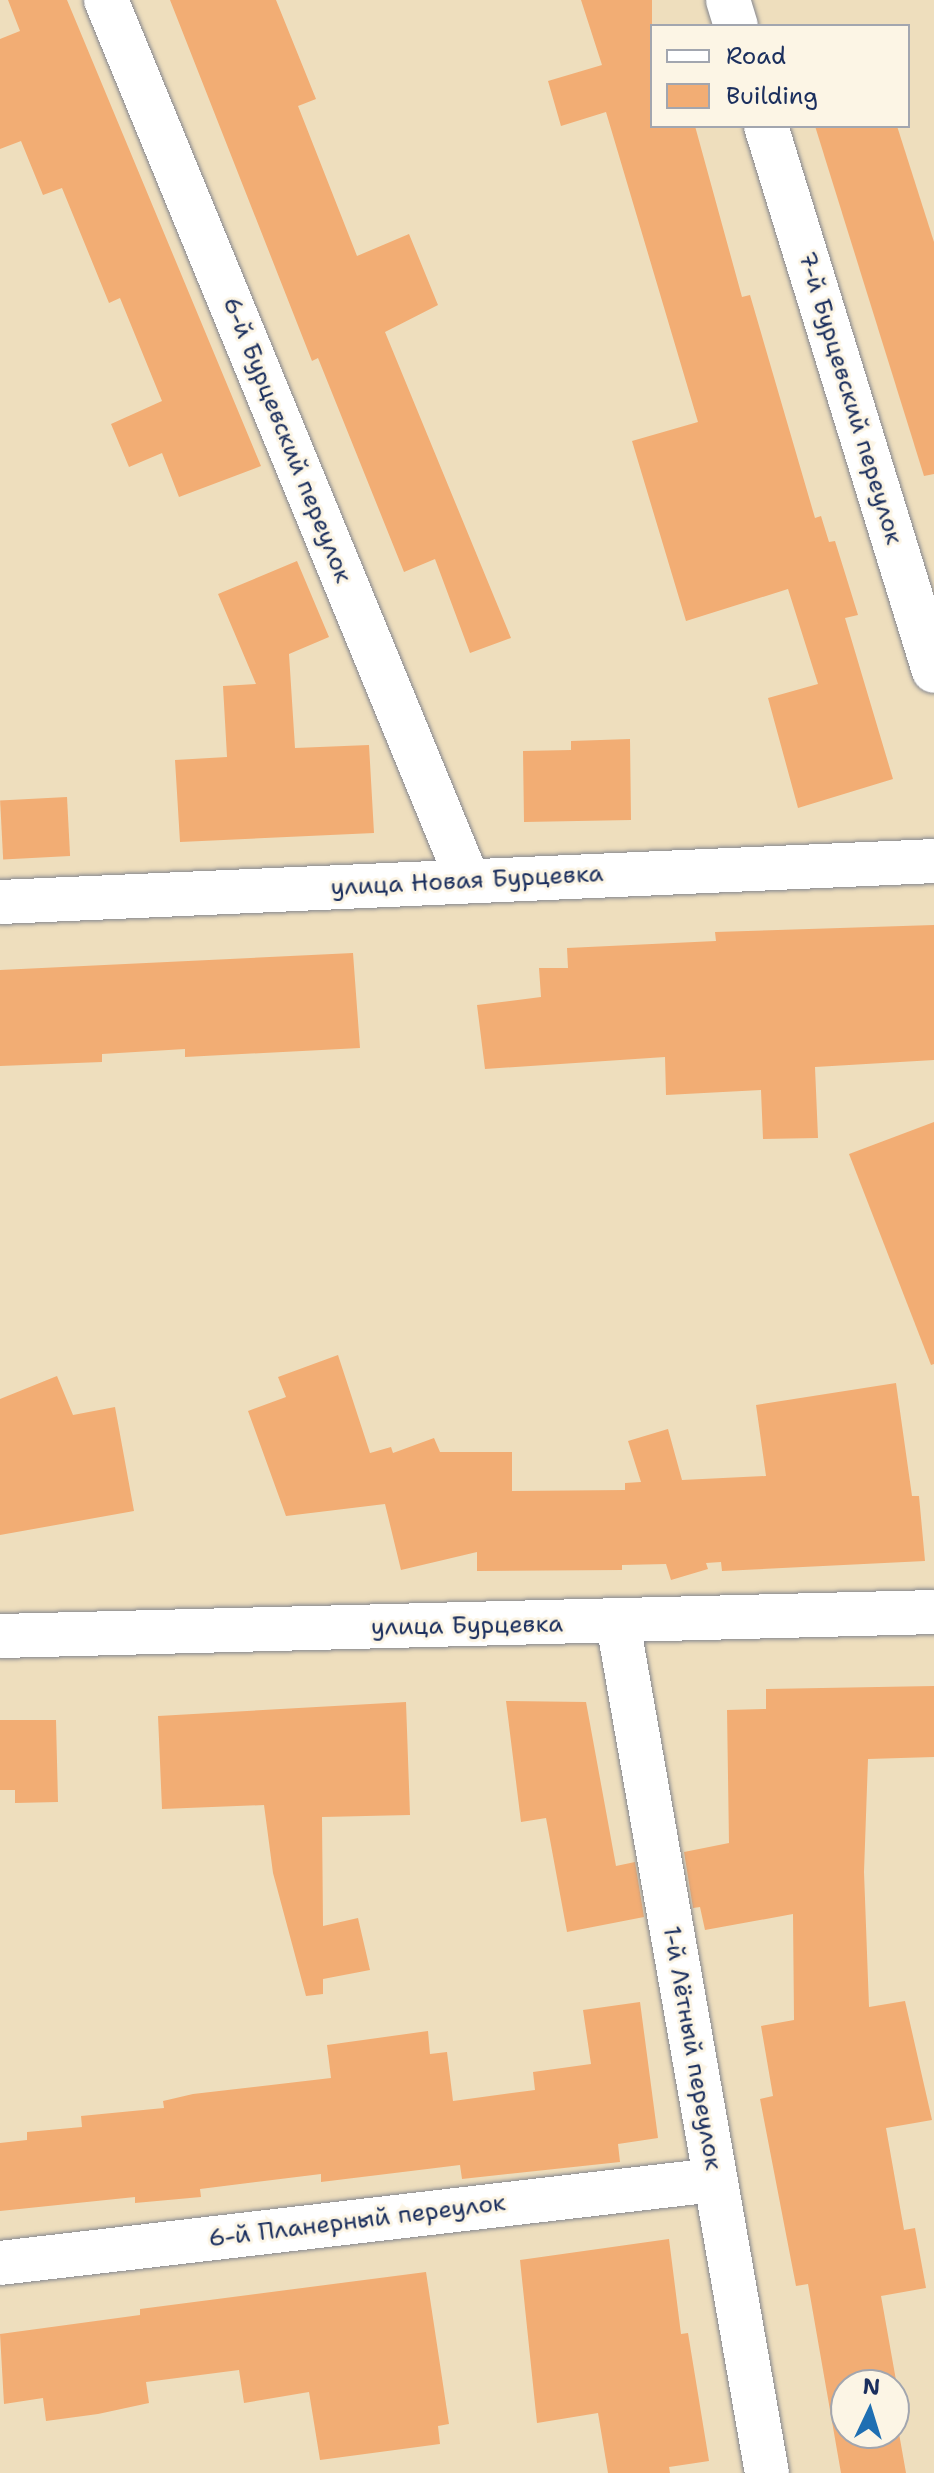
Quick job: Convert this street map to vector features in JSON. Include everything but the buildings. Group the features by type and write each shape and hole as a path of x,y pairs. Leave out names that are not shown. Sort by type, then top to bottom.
{"street":[{"name":"6-й Бурцевский переулок","path":"106,0 468,881"},
{"path":"728,0 735,24"},
{"name":"7-й Бурцевский переулок","path":"767,128 934,671"},
{"name":"улица Новая Бурцевка","path":"0,902 934,861"},
{"name":"улица Бурцевка","path":"0,1636 618,1623 934,1612"},
{"name":"1-й Лётный переулок","path":"618,1623 767,2473"},
{"name":"6-й Планерный переулок","path":"0,2263 714,2180"}]}
